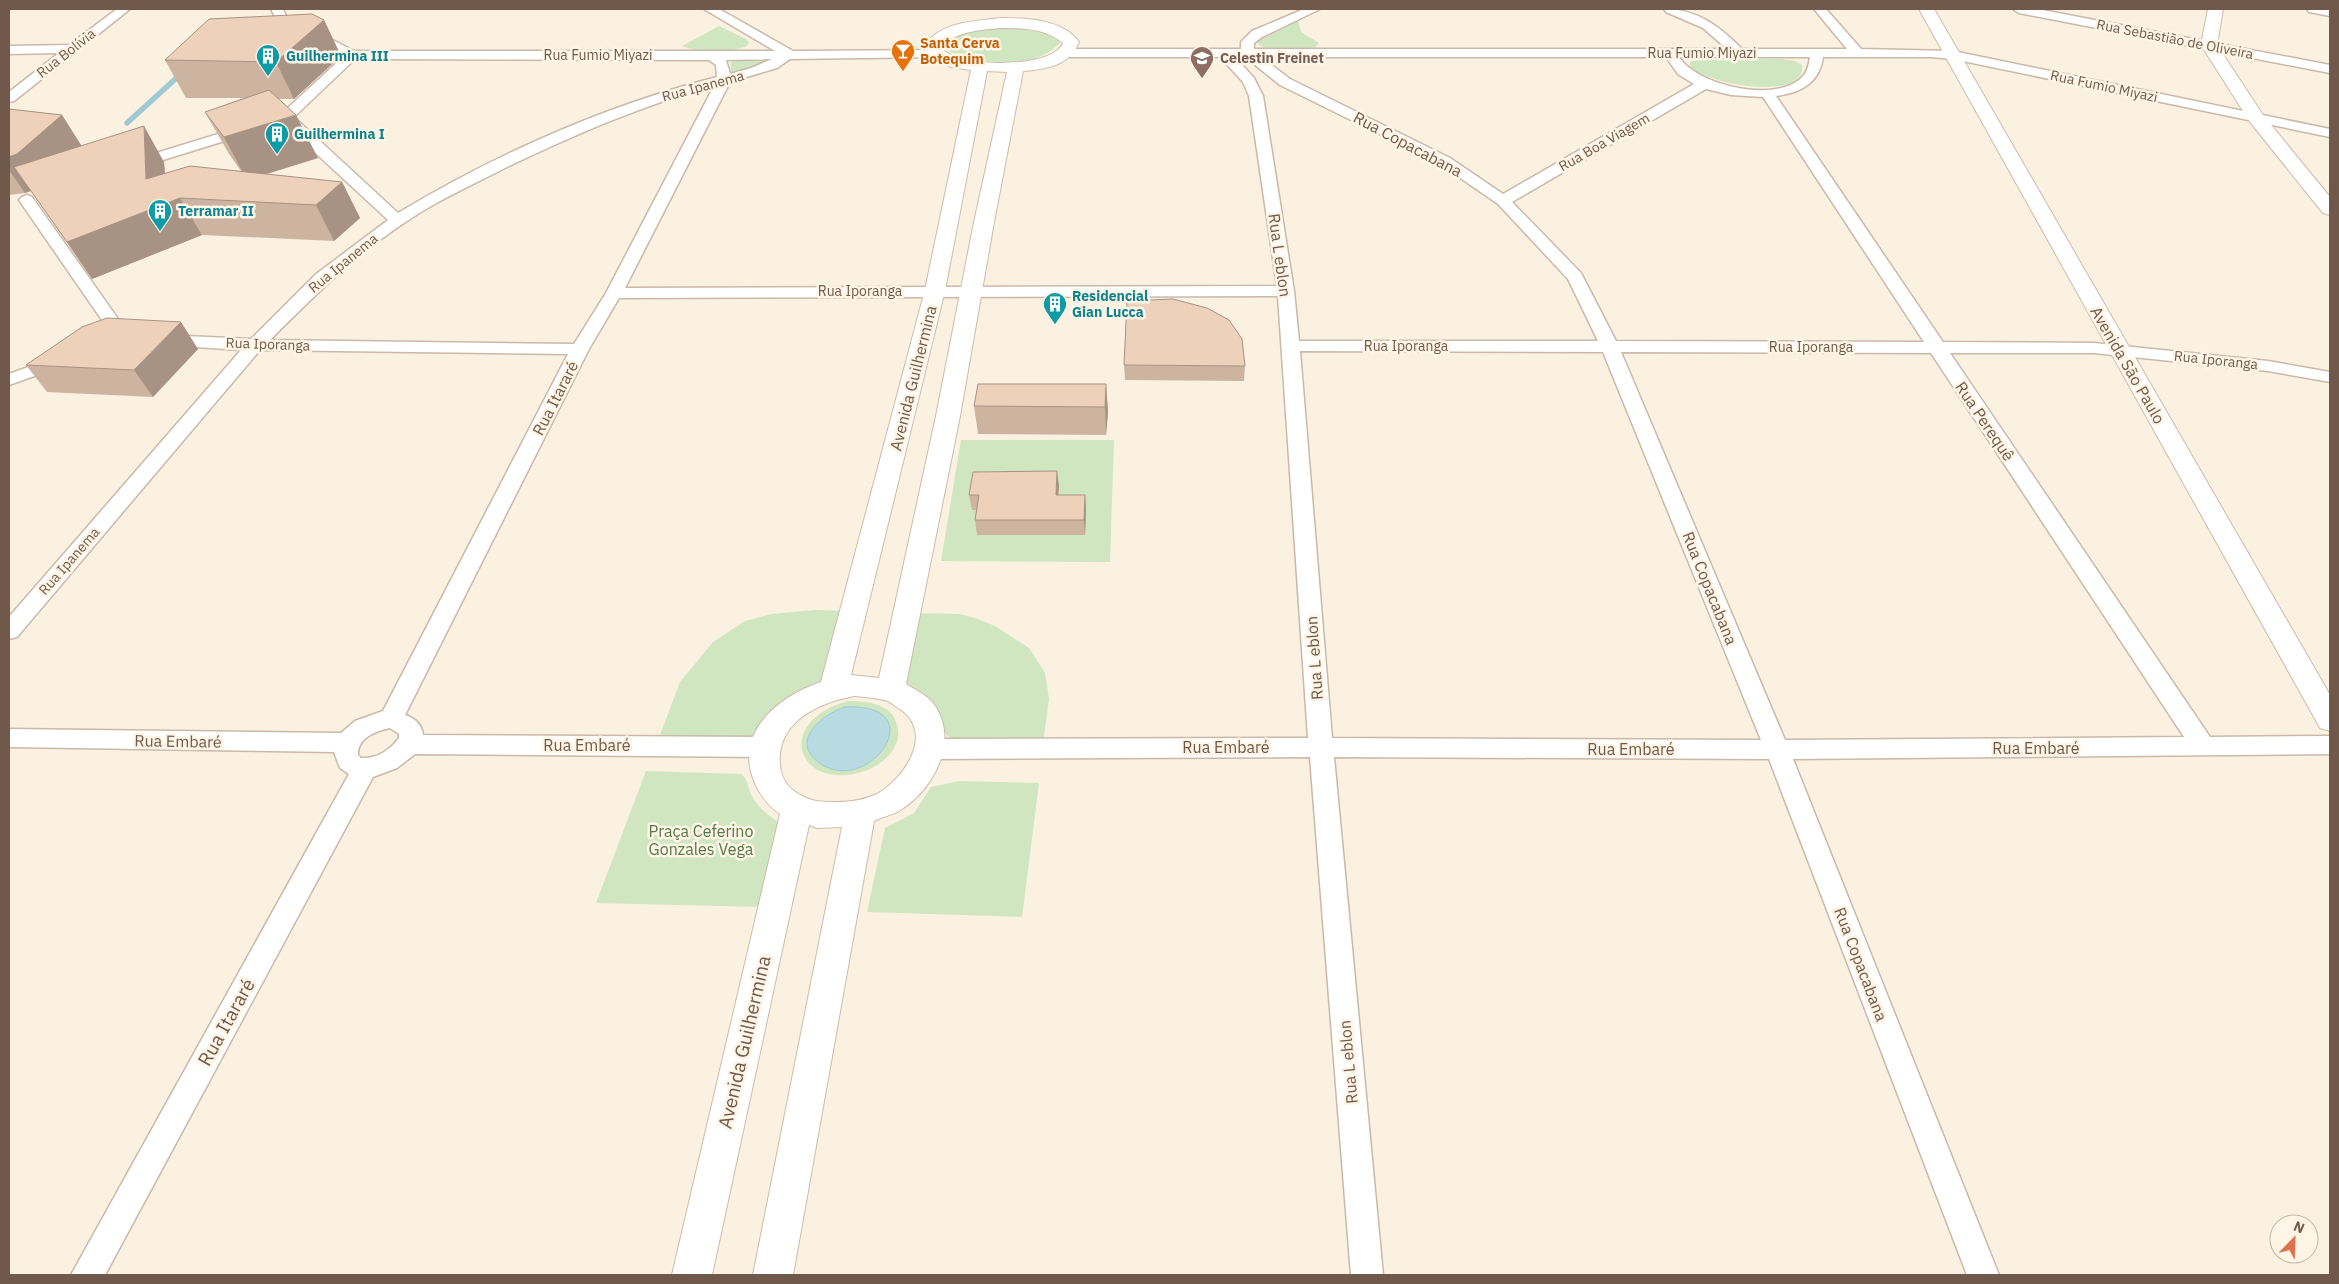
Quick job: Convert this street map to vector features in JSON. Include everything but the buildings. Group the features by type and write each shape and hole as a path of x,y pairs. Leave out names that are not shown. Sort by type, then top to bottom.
{"street":[{"name":"Rua Bolívia","path":"9,98 124,9"},
{"name":"Rua Fumio Miyazi","path":"277,9 280,18 352,55 712,56 936,53"},
{"path":"710,9 789,54"},
{"path":"1248,53 1247,42 1257,34 1314,9"},
{"path":"1670,9 1698,18 1716,30 1738,53"},
{"path":"1820,9 1857,53"},
{"name":"Avenida São Paulo","path":"1926,9 2328,711"},
{"name":"Rua Sebastião de Oliveira","path":"2019,9 2330,69"},
{"path":"2215,9 2208,45 2256,118 2330,209"},
{"path":"2313,9 2330,12"},
{"path":"1002,16 1021,16 1064,34 1071,42 1066,53 1044,63 1016,67 959,64 936,53 935,43 943,36 1002,16"},
{"path":"9,50 72,49"},
{"name":"Rua Fumio Miyazi","path":"1066,53 1857,53 1953,55 2330,133"},
{"name":"Rua L eblon","path":"1224,53 1249,81 1266,93 1286,291 1321,747 1367,1275"},
{"name":"Rua Copacabana","path":"1248,53 1273,74 1304,91 1445,161 1503,201 1575,277 1610,347 1777,750 1983,1275"},
{"path":"1670,53 1680,69 1690,77 1706,84 1746,92 1768,94 1782,92 1806,81 1816,68 1817,53"},
{"name":"Rua Ipanema","path":"9,631 255,345 321,279 397,220 440,194 560,136 667,94 724,80 772,65 789,54"},
{"path":"119,169 285,118 352,55"},
{"path":"712,56 722,63 724,80"},
{"name":"Avenida Guilhermina","path":"834,688 935,290 980,66"},
{"path":"891,689 948,416 971,290 1016,67"},
{"name":"Rua Itararé","path":"391,719 580,349 614,292 724,80"},
{"name":"Rua Boa Viagem","path":"1503,201 1706,84"},
{"path":"1266,93 1304,91"},
{"name":"Rua Perequê","path":"1768,94 1935,348 2203,746"},
{"path":"285,118 397,220"},
{"path":"9,201 27,200 46,194"},
{"path":"27,200 123,338 106,344"},
{"name":"Rua Iporanga","path":"614,292 935,290 1286,291"},
{"name":"Rua Iporanga","path":"123,338 255,345 580,349"},
{"name":"Rua Iporanga","path":"1290,346 2119,349 2268,366 2330,377"},
{"path":"9,380 79,354"},
{"path":"873,685 891,689 910,698 924,712 932,729 932,749 924,769 909,789 886,804 860,813 838,816 823,815 797,809 780,798 768,783 763,765 765,747 774,727 790,710 811,697 834,688 873,685"},
{"path":"391,719 402,721 409,726 412,734 410,744 402,753 392,761 378,767 365,768 354,766 347,761 344,753 347,743 354,734 365,726 391,719"},
{"name":"Rua Embaré","path":"9,738 347,743"},
{"name":"Rua Embaré","path":"410,744 765,747"},
{"name":"Rua Embaré","path":"932,749 1321,747 1777,750 2330,746"},
{"name":"Rua Itararé","path":"87,1275 365,768"},
{"name":"Avenida Guilhermina","path":"692,1275 797,809"},
{"path":"773,1275 860,813"}],"green space":[{"path":"1298,21 1301,32 1319,43 1313,50 1267,49 1256,41 1259,37"},
{"path":"719,26 746,39 749,42 747,46 732,50 714,51 697,50 682,46"},
{"path":"991,26 1050,30 1061,41 1051,51 1037,58 1004,62 969,58 941,47 941,39"},
{"path":"1781,59 1795,61 1802,65 1800,76 1789,83 1773,87 1734,84 1700,73 1690,66 1690,62 1696,60"},
{"path":"731,62 766,62 730,75"},
{"path":"961,440 1114,440 1110,562 941,561"},
{"path":"815,610 851,611 833,682 761,732 741,741 659,738 680,682 713,642 745,621 772,614"},
{"path":"910,613 960,614 975,618 995,626 1029,648 1045,673 1049,699 1043,744 953,742 934,721 895,690"},
{"path":"848,701 873,703 887,709 896,721 897,742 888,756 865,771 842,775 823,772 810,764 802,752 802,738 809,724 824,711"},
{"name":"Praça Ceferino Gonzales Vega","path":"646,771 741,774 744,777 757,803 782,825 763,907 596,903"},
{"path":"960,781 1039,783 1022,917 867,912 885,828 914,813 931,787"}],"water":[{"path":"845,707 872,710 886,719 890,732 885,746 874,759 858,768 840,771 821,764 812,756 807,747 808,738 818,723 826,716"}],"waterway":[{"path":"127,123 183,72"}],"place":[{"name":"Santa Cerva Botequim","path":"903,72"},
{"name":"Guilhermina III","path":"268,77"},
{"name":"Celestin Freinet","path":"1202,79"},
{"name":"Guilhermina I","path":"277,155"},
{"name":"Terramar II","path":"160,232"},
{"name":"Residencial Gian Lucca","path":"1055,325"}]}
